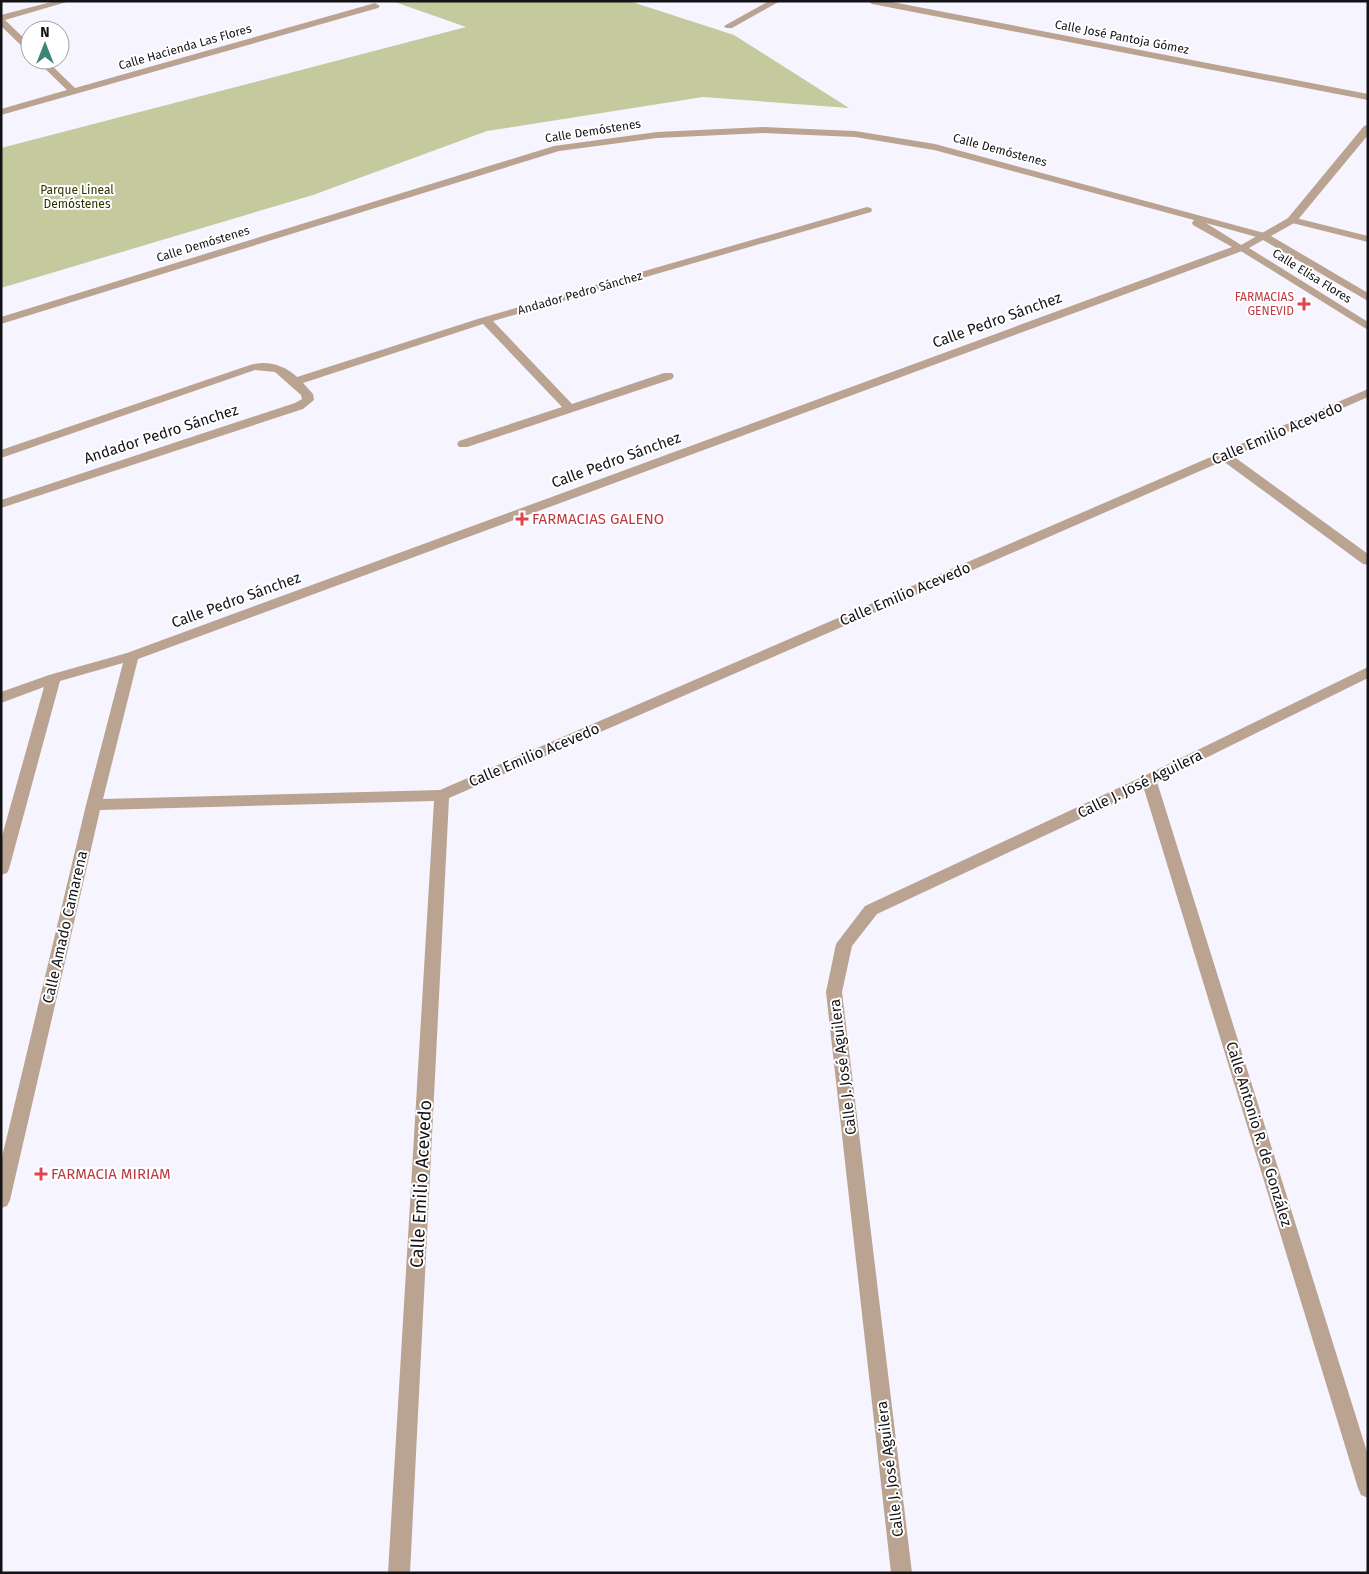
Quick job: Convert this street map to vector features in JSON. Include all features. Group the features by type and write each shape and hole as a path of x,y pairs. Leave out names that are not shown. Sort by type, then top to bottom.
{"street":[{"path":"20,39 1,20 66,1"},
{"path":"729,26 776,1"},
{"name":"Calle José Pantoja Gómez","path":"872,1 1368,97"},
{"name":"Calle Hacienda Las Flores","path":"1,112 375,6"},
{"path":"51,70 73,91"},
{"path":"1368,128 1292,220 1368,239"},
{"name":"Calle Demóstenes","path":"1,321 558,148 657,134 763,130 855,134 935,147 1264,236"},
{"name":"Andador Pedro Sánchez","path":"294,382 485,320 867,210"},
{"name":"Calle Demóstenes","path":"1176,211 1241,248"},
{"name":"Calle Pedro Sánchez","path":"1,698 54,678 132,656 1241,248 1292,220"},
{"name":"Calle Elisa Flores","path":"1264,236 1368,298"},
{"name":"Calle Elisa Flores","path":"1241,248 1368,327"},
{"path":"485,320 570,409"},
{"name":"Andador Pedro Sánchez","path":"1,454 254,367 269,365 280,368 307,394 308,400 299,406 1,504"},
{"path":"463,444 668,376"},
{"name":"Calle Emilio Acevedo","path":"94,805 442,795 1368,393"},
{"path":"1224,456 1368,560"},
{"name":"Calle Amado Camarena","path":"1,1200 94,805 132,656"},
{"name":"Calle J. José Aguilera","path":"902,1573 834,992 844,944 871,910 1149,780 1368,672"},
{"path":"1,869 54,678"},
{"name":"Calle Antonio R. de González","path":"1149,780 1368,1488"},
{"name":"Calle Emilio Acevedo","path":"399,1573 442,795"}],"green space":[{"name":"Parque Lineal Demóstenes","path":"392,1 629,1 734,35 849,108 703,97 487,131 313,195 1,288 1,148 466,27"}],"place":[{"name":"FARMACIAS GENEVID","path":"1304,304"},
{"name":"FARMACIAS GALENO","path":"522,519"},
{"name":"FARMACIA MIRIAM","path":"41,1174"}]}
